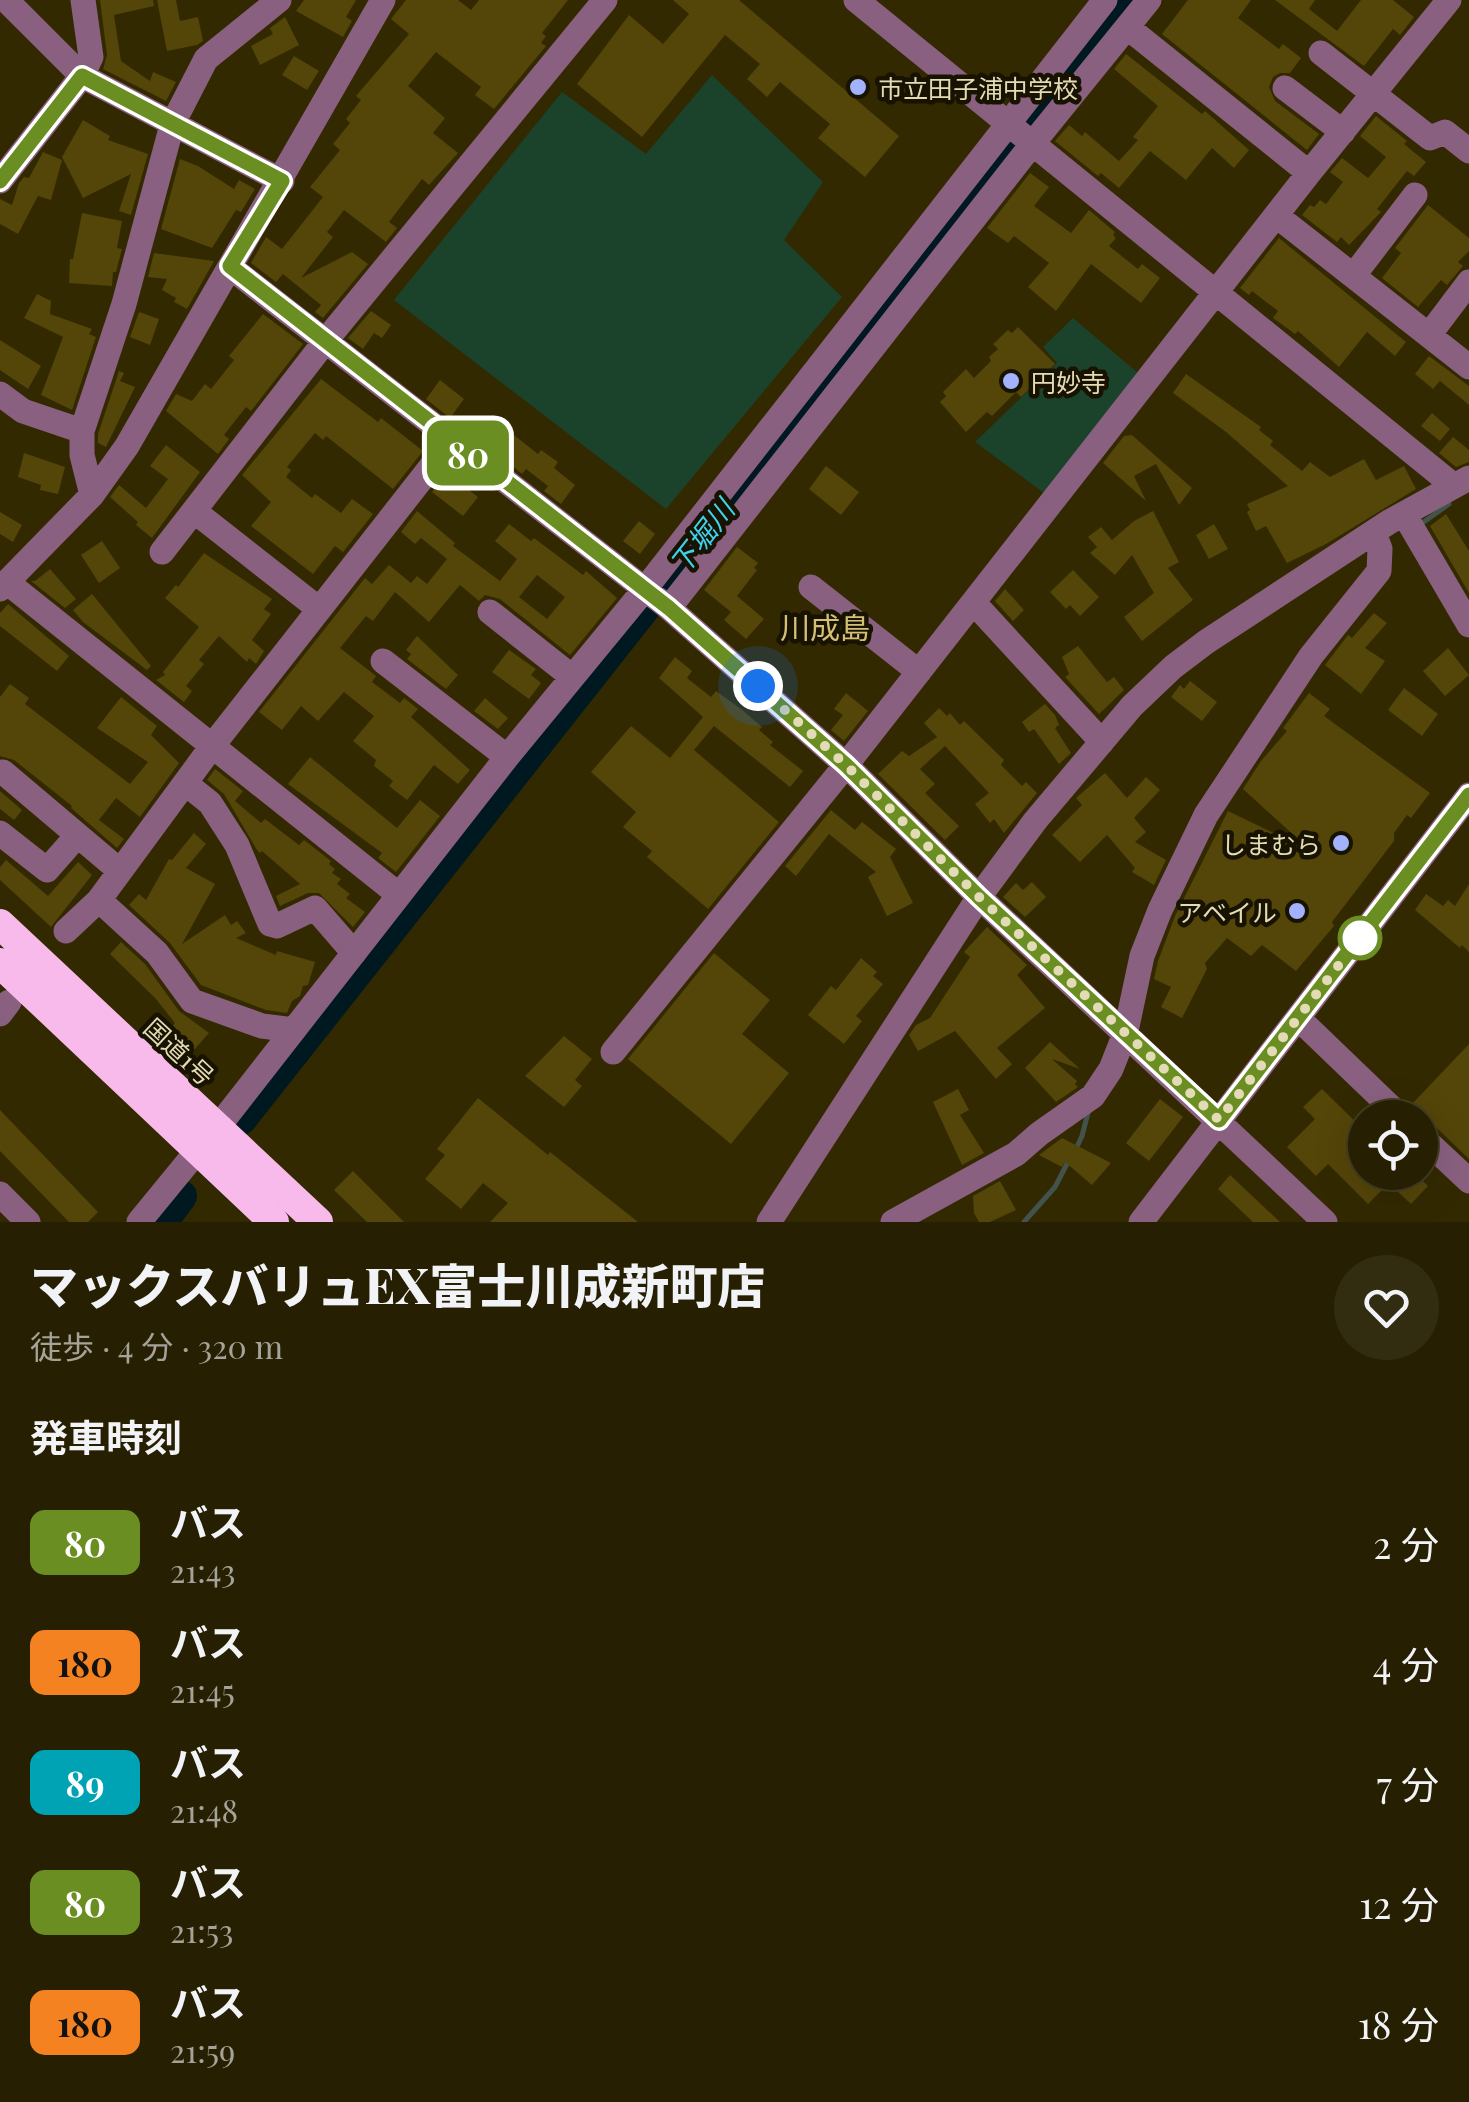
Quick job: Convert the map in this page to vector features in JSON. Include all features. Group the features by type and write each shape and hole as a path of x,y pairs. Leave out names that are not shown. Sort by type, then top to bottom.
{"highway":[{"name":"国道1号","path":"0,924 208,1138 274,1222"},
{"name":"国道1号","path":"0,963 208,1138 318,1222"}],"street":[{"path":"6,0 82,76 282,181"},
{"path":"0,181 82,76 90,57 83,0"},
{"path":"92,494 82,455 82,431 124,304 172,125 206,59 279,0"},
{"path":"384,0 127,446 92,494 4,586 214,745 399,895"},
{"path":"162,552 327,340 606,0"},
{"path":"769,1222 979,897 1035,821 1132,706 1173,667 1378,551 1462,482 1008,126 856,0"},
{"path":"139,1222 571,676 646,589 1105,0"},
{"path":"669,608 1032,142 1149,0"},
{"path":"613,1052 974,603 1344,132 1438,4"},
{"path":"1126,27 1309,173"},
{"path":"1321,53 1430,138 1446,132 1469,150"},
{"path":"1285,88 1344,132"},
{"path":"1354,275 1415,196"},
{"path":"1277,216 1469,366"},
{"path":"230,266 669,608 846,765 979,897 1126,1031 1324,1222"},
{"path":"1429,335 1469,282"},
{"path":"0,394 22,412 82,431"},
{"path":"66,932 98,900 452,440"},
{"path":"194,511 319,609"},
{"path":"1409,523 1469,624"},
{"path":"893,1222 1016,1154 1093,1096 1111,1069 1126,1031 1142,956 1206,815 1378,551"},
{"path":"811,587 919,672"},
{"path":"974,603 1102,742"},
{"path":"490,612 571,676"},
{"path":"383,661 508,756"},
{"path":"3,772 120,871"},
{"path":"185,783 210,803 237,845 270,924 276,926 315,908 354,953"},
{"path":"1141,1222 1469,795"},
{"path":"0,833 47,870 76,837"},
{"path":"98,900 157,953 192,1002 262,1026 294,1030"},
{"path":"1299,1019 1383,1100"},
{"path":"1438,1151 1469,1181"},
{"path":"0,1194 28,1222"}],"green space":[{"path":"712,75 823,182 784,240 842,297 666,509 394,300 562,92 646,154"},
{"path":"1073,318 1144,378 1048,496 975,442 1057,363 1043,347"}],"building":[{"path":"100,0 153,0 154,6 114,15 121,61 150,81 153,72 176,82 166,101 103,69 107,55"},
{"path":"157,0 176,0 180,21 198,17 203,41 167,51"},
{"path":"304,0 356,0 346,17 352,21 343,37 296,11"},
{"path":"406,0 458,0 471,10 479,0 568,0 542,33 546,36 541,43 546,46 494,109 475,95 481,87 436,52 408,86 445,118 433,133 458,153 429,185 422,179 389,222 397,228 386,242 344,210 327,232 333,237 301,278 352,252 368,264 323,318 315,312 321,305 283,274 276,282 251,263 266,237 282,249 323,197 310,187 340,150 333,144 350,123 346,119 361,100 356,96 409,34 391,19"},
{"path":"673,0 739,0 899,136 865,177 818,138 830,124 780,82 767,97 747,79 760,64 725,35 642,137 577,84 629,15 663,44 689,14"},
{"path":"1188,0 1251,0 1238,18 1279,49 1283,44 1301,58 1290,73 1273,77 1269,87 1275,101 1319,134 1307,150 1162,34"},
{"path":"1275,0 1315,0 1309,9 1337,31 1361,0 1393,0 1414,17 1400,35 1393,29 1364,66"},
{"path":"285,17 299,45 260,65 251,46 273,34 270,28"},
{"path":"1126,54 1202,114 1205,111 1249,150 1234,168 1212,148 1186,180 1150,151 1119,188 1055,141 1069,125 1082,136 1085,132 1119,161 1138,140 1133,137 1158,106 1114,69"},
{"path":"294,56 319,71 307,90 282,75"},
{"path":"1376,116 1426,162 1414,176 1407,171 1377,209 1381,212 1349,245 1341,237 1337,242 1302,215 1320,200 1326,204 1343,182 1330,172 1342,158 1368,178 1386,157 1360,136"},
{"path":"83,120 110,136 108,140 148,154 131,215 119,211 131,174 83,198 62,157"},
{"path":"43,152 62,160 51,200 38,196 18,234 0,224 0,199 12,205 19,183 24,177 29,178"},
{"path":"180,159 234,189 239,180 255,189 212,248 161,229"},
{"path":"1030,173 1049,187 1034,206 1071,233 1089,210 1115,232 1116,238 1109,246 1138,269 1142,264 1160,278 1141,303 1091,264 1056,311 1028,287 1049,263 1014,236 1008,243 987,228"},
{"path":"1428,205 1469,238 1469,251 1458,262 1463,266 1447,285 1441,280 1418,307 1382,278 1401,253 1395,248"},
{"path":"82,213 122,221 117,248 122,249 112,286 69,283 70,259"},
{"path":"1279,238 1406,342 1395,356 1367,332 1339,367 1298,331 1295,334 1273,318 1278,311 1252,291 1249,295 1240,288"},
{"path":"154,253 214,261 187,309 162,290 167,279 148,277"},
{"path":"37,294 51,301 50,314 92,329 89,334 96,337 72,410 41,395 63,337 24,318"},
{"path":"371,311 391,325 382,338 374,333 363,349 348,338"},
{"path":"139,312 159,319 150,345 130,337"},
{"path":"263,314 303,344 251,411 246,407 224,435 229,439 218,454 166,411 176,394 192,401 205,384 211,389 234,360 229,356"},
{"name":"円妙寺","path":"1018,327 1055,364 1021,397 1016,392 992,416 987,412 966,432 940,402 946,396 943,392 966,369 974,378 998,349 993,344 1008,330 1012,333"},
{"path":"0,340 41,366 28,389 0,370"},
{"path":"1429,356 1469,386 1469,405 1440,381 1433,389 1415,374"},
{"path":"119,371 124,373 120,381 135,387 106,447 98,443 98,434"},
{"path":"1186,374 1261,427 1259,430 1273,441 1270,445 1302,471 1310,462 1330,477 1364,459 1376,480 1404,466 1416,489 1287,563 1266,526 1256,531 1247,504 1288,486 1226,432 1173,393"},
{"path":"321,379 423,451 393,489 326,436 323,440 315,433 287,467 291,470 286,477 312,498 315,494 341,513 352,499 373,514 343,552 335,546 313,574 251,526 271,502 242,475"},
{"path":"440,380 464,399 450,418 426,399"},
{"path":"1432,413 1450,429 1440,441 1421,426"},
{"path":"492,418 538,454 541,450 558,462 554,468 575,485 561,504 544,491 548,486 526,469 522,474 477,437"},
{"path":"1132,435 1192,488 1179,505 1156,464 1134,476 1146,501 1103,463 1124,436"},
{"path":"1453,437 1469,450 1469,462 1456,467 1439,453"},
{"path":"166,445 200,472 152,538 110,497 119,485 146,508 168,479 150,466"},
{"path":"24,453 65,467 58,494 40,490 41,485 18,477"},
{"path":"826,466 859,492 841,515 809,489"},
{"path":"447,473 478,497 463,516 432,492"},
{"path":"417,511 455,543 453,546 500,581 517,559 495,541 509,524 583,575 586,571 617,598 570,655 500,599 485,595 479,601 460,585 429,622 395,592 373,621 366,616 340,648 376,676 372,682 400,703 404,698 418,709 411,717 470,770 458,784 434,765 407,800 389,786 393,781 374,766 376,760 353,741 374,716 344,692 318,721 301,706 282,730 259,712 365,578 372,584 389,565 411,583 417,576 427,584 447,559 421,538 415,544 401,532","holes":["537,575 565,597 547,619 519,597"]},
{"path":"1153,511 1179,562 1168,568 1193,600 1142,641 1124,617 1154,593 1132,555 1115,575 1090,553 1097,547 1088,537 1101,527 1112,540"},
{"path":"0,512 22,525 13,542 0,534"},
{"path":"1446,514 1469,551 1469,593 1430,526"},
{"path":"639,521 655,534 640,554 623,541"},
{"path":"1214,524 1228,549 1209,559 1196,535"},
{"path":"102,541 120,568 99,583 81,555"},
{"path":"737,547 758,563 737,596 764,619 746,639 724,620 731,612 704,590"},
{"path":"204,553 272,599 264,609 271,614 252,640 264,651 256,664 249,658 247,662 219,636 199,660 204,664 186,686 192,691 184,702 156,680 165,675 163,672 199,627 165,598"},
{"path":"50,569 76,599 65,608 31,581"},
{"path":"1073,570 1099,597 1080,616 1070,605 1066,609 1050,592"},
{"path":"1005,589 1024,610 1013,621 995,601"},
{"path":"92,594 151,666 147,670 83,622 73,610"},
{"path":"8,604 69,656 57,671 0,626 0,613"},
{"path":"1374,613 1387,623 1365,648 1385,661 1361,694 1325,665 1348,635 1352,638"},
{"path":"417,636 458,675 446,689 407,659 411,654 406,650"},
{"path":"1078,646 1107,682 1114,677 1124,690 1099,714 1065,677 1069,674 1062,657"},
{"path":"1448,648 1469,675 1445,696 1423,671"},
{"path":"509,650 536,669 531,675 541,683 529,699 492,672"},
{"path":"675,657 692,671 687,678 711,697 716,691 741,709 762,727 759,730 773,742 770,745 803,771 790,787 714,726 694,750 779,822 708,909 647,857 652,851 623,827 636,812 591,772 631,726 670,758 703,717 659,678"},
{"path":"1190,681 1217,702 1202,721 1171,697 1180,685 1184,689"},
{"path":"10,684 29,698 25,704 130,784 148,762 97,728 121,697 157,726 151,735 179,763 140,817 116,798 99,820 124,839 117,848 14,760 0,756 0,697"},
{"path":"1404,688 1438,714 1422,736 1388,710"},
{"path":"846,693 868,711 844,741 831,730 843,715 834,709"},
{"path":"1309,693 1330,709 1324,716 1430,793 1411,818 1407,815 1394,833 1394,841 1332,922 1334,926 1296,971 1262,945 1251,956 1227,938 1205,963 1207,969 1182,1018 1161,1007 1171,987 1154,979 1158,961 1175,916 1228,811 1311,851 1243,789 1287,731 1283,728"},
{"path":"485,698 508,718 498,729 474,711"},
{"path":"1045,704 1055,715 1059,725 1055,728 1071,753 1059,764 1034,729 1029,732 1022,722"},
{"path":"939,708 947,716 950,713 960,725 964,721 1004,760 1001,765 1022,786 1026,782 1037,793 1004,833 975,804 989,793 945,746 920,769 935,784 925,793 959,826 945,840 878,774 902,751 909,756 937,737 924,723"},
{"path":"310,757 397,828 420,800 440,816 396,872 378,858 382,853 288,784"},
{"path":"215,769 243,791 235,801 261,823 265,819 299,845 304,840 331,861 329,864 335,869 332,873 341,879 337,884 350,894 346,898 365,912 353,927 319,893 308,893 280,906 276,896 300,884 257,850 224,794 207,780"},
{"path":"1105,773 1127,798 1146,777 1160,790 1134,818 1146,832 1135,842 1166,860 1154,885 1132,872 1135,868 1107,835 1080,862 1052,835 1082,805 1076,798"},
{"path":"0,791 22,810 14,820 0,809"},
{"path":"831,810 855,830 862,822 896,849 890,857 913,903 887,916 868,877 876,872 829,834 796,876 785,866"},
{"path":"194,833 206,844 186,868 215,884 182,944 225,915 231,925 237,921 246,933 236,938 276,955 277,951 315,962 308,985 303,986 287,1013 266,1010 201,985 170,943 129,905 139,894 146,900 169,859"},
{"path":"6,860 48,896 78,862 92,875 51,927 0,880 0,867"},
{"path":"1032,882 1046,897 1025,917 1003,897 1016,883 1023,890"},
{"path":"1469,884 1469,952 1415,910 1426,894 1443,906 1448,900 1455,906"},
{"path":"987,927 1027,965 1017,975 1045,1008 997,1048 1012,1064 996,1079 955,1031 918,1051 909,1035 916,1025 930,1018 970,957 964,952"},
{"path":"121,942 145,964 179,1011 209,1033 192,1052 169,1031 175,1023 156,999 110,954"},
{"path":"714,953 770,1000 742,1034 789,1073 731,1144 628,1059"},
{"path":"861,958 877,972 873,976 883,984 856,1016 862,1021 844,1044 808,1015 831,986 836,990"},
{"path":"564,1036 592,1059 575,1080 582,1086 564,1107 525,1076"},
{"path":"1050,1042 1080,1069 1052,1059 1077,1081 1078,1087 1056,1102 1025,1068"},
{"path":"1469,1044 1469,1159 1438,1129 1438,1100 1416,1100"},
{"path":"958,1089 969,1110 960,1115 984,1153 962,1165 933,1102"},
{"path":"1322,1089 1348,1114 1348,1184 1328,1164 1316,1176 1287,1147 1315,1119 1303,1107"},
{"path":"478,1098 638,1222 490,1222 508,1203 483,1183 461,1209 425,1179 445,1155 437,1149"},
{"path":"1160,1099 1183,1117 1149,1161 1126,1143"},
{"path":"0,1110 98,1212 88,1222 69,1222 0,1151"},
{"path":"1062,1138 1111,1163 1092,1185 1065,1162 1062,1167 1039,1155"},
{"path":"353,1171 404,1222 367,1222 334,1190"},
{"path":"1230,1175 1280,1222 1253,1222 1218,1189"},
{"path":"1000,1181 1016,1210 990,1222 979,1222 973,1196"},
{"path":"1354,1190 1382,1190 1368,1204"},
{"path":"1398,1190 1424,1190 1411,1204"}],"waterway":[{"name":"下堀川","path":"241,1119 1124,0"},
{"path":"1418,526 1449,504"},
{"path":"1075,1151 1089,1109"},
{"path":"1024,1222 1055,1187 1069,1160"},
{"name":"下堀川","path":"162,1222 181,1196"}],"bus line":[{"name":"80","path":"0,181 82,76 282,181 230,266 669,608 846,765 979,897 1219,1120 1469,795"}],"place":[{"name":"市立田子浦中学校","path":"858,87"},
{"name":"円妙寺","path":"1011,381"},
{"name":"しまむら","path":"1341,843"},
{"name":"アベイル","path":"1297,911"}],"district":[{"name":"川成島","path":"825,627"}],"route":[{"path":"758,686 1219,1120 1362,935 1360,938"}]}
